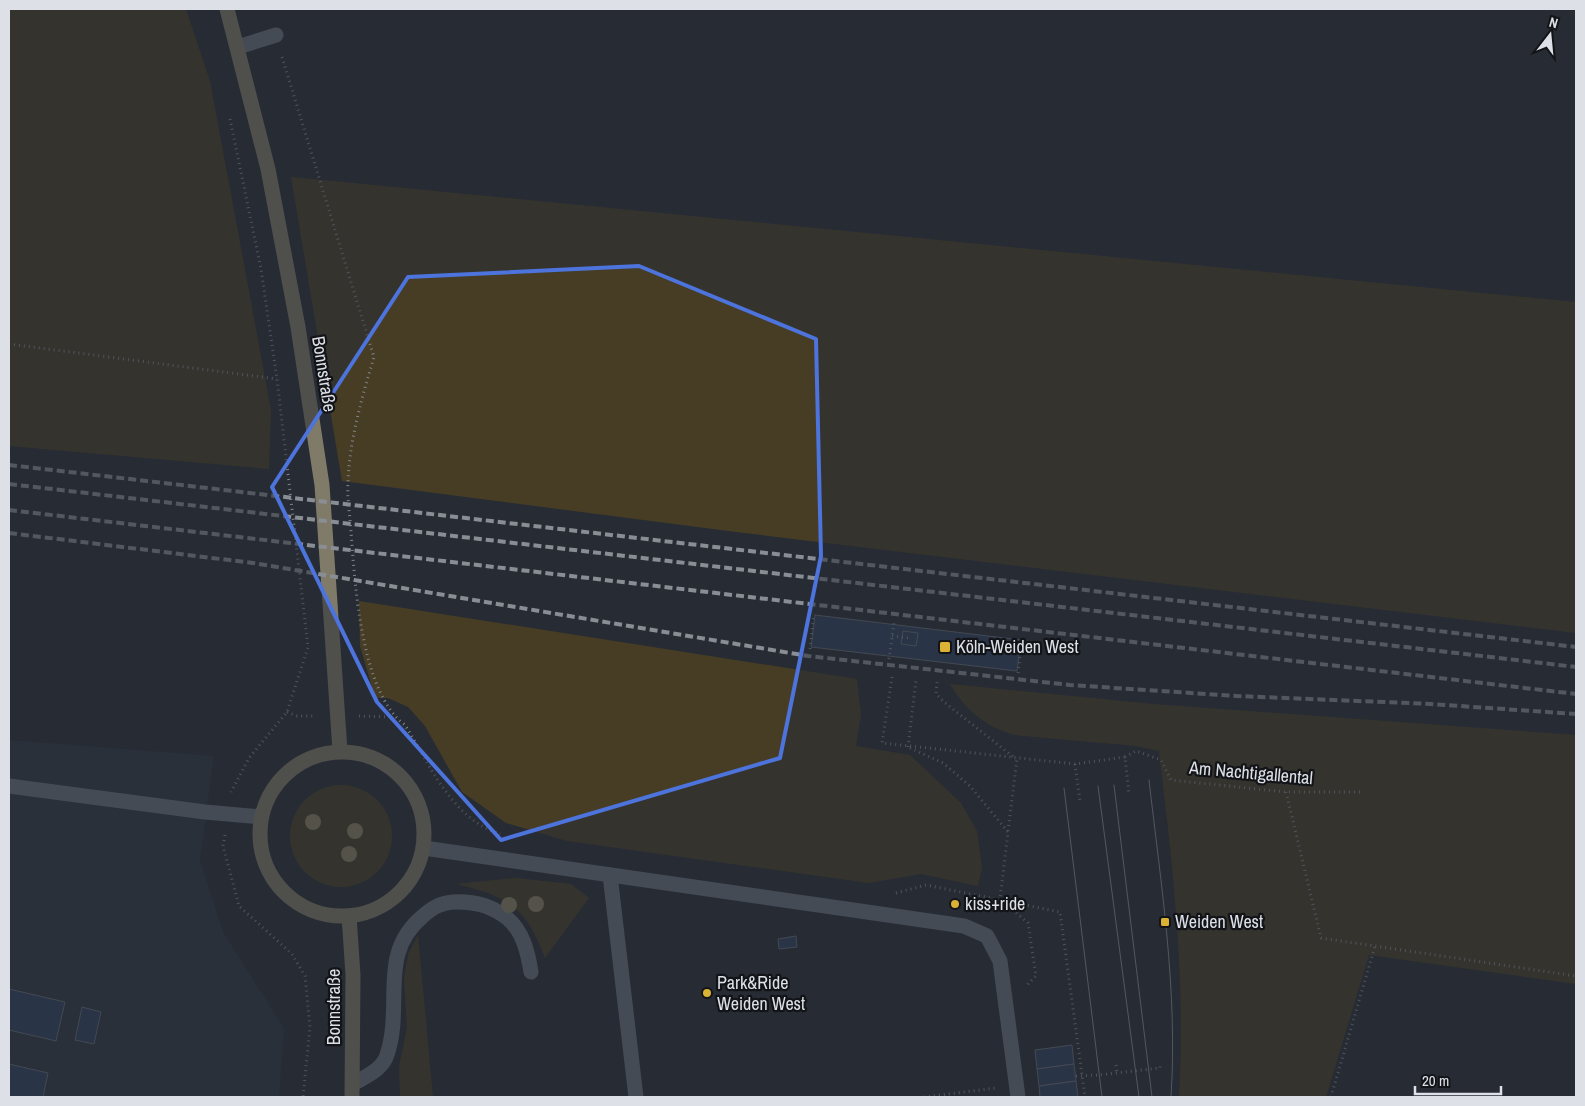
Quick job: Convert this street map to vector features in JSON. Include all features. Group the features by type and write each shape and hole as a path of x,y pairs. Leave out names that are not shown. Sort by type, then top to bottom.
{"main road":[{"name":"Bonnstraße","path":"227,9 268,170 298,326 322,485 340,751"},
{"path":"340,751 369,756 383,762 406,780 420,806 424,820 424,848 415,874 399,895 377,910 349,916 331,916 313,912 294,901 278,887 267,869 260,844 261,817 271,792 289,771 312,757 340,751"},
{"name":"Bonnstraße","path":"349,916 353,975 352,1090"}],"lane":[{"path":"238,47 276,35"},
{"path":"9,786 228,815 261,817"},
{"path":"424,848 921,918 964,926 987,936 1000,961 1017,1092"},
{"path":"610,874 636,1097"},
{"path":"352,1090 380,1068 386,1056 395,1020 394,963 400,943 411,927 434,906 447,902 466,902 483,904 500,912 514,924 524,942 531,972"}],"path":[{"path":"276,35 374,357 360,407 348,483 356,600 373,674 394,717 405,725 457,806 472,822 505,836"},
{"path":"230,118 262,269 277,379 308,647 287,712 249,758 232,790 223,846 239,906 292,954 305,976 310,1027 303,1097"},
{"path":"9,344 277,379"},
{"path":"810,649 814,614"},
{"path":"889,659 894,623"},
{"path":"892,636 909,638"},
{"path":"1018,673 1022,638"},
{"path":"892,677 882,743 1017,760 1075,764 1125,757 1129,795"},
{"path":"908,746 916,680"},
{"path":"937,682 936,694 944,702 1017,760"},
{"path":"908,746 943,763 970,786 1008,832"},
{"name":"Am Nachtigallental","path":"1125,757 1136,751 1161,760 1171,780 1286,792 1360,792"},
{"path":"1000,899 1017,760"},
{"path":"1075,764 1080,801"},
{"path":"1286,792 1321,938 1576,976"},
{"path":"893,894 926,885 1060,912 1085,1097"},
{"path":"1000,899 1028,923 1036,976 1025,987 1024,992"},
{"path":"1331,1097 1376,946"},
{"path":"1076,1076 1117,1074 1160,1068 1160,1063"},
{"path":"1116,1065 1117,1074"},
{"path":"924,1097 1017,1092"}],"highlighted area":[{"path":"639,266 816,339 821,556 780,758 501,840 377,702 272,487 408,277"}],"shaded area":[{"path":"9,9 186,9 210,81 271,410 269,469 9,446"},
{"path":"291,177 1576,302 1576,633 736,532 342,481"},
{"path":"359,601 857,679 861,715 856,746 910,755 961,803 977,831 982,868 978,886 921,874 869,883 567,841 506,823 462,792 425,726 408,707 388,698 375,698 360,646"},
{"path":"950,684 1153,704 1576,735 1576,984 1369,955 1326,1097 1179,1097 1181,1010 1177,924 1159,751 1136,746 1014,735 994,727 977,716 962,702"},
{"path":"9,740 214,756 200,860 223,932 284,1028 279,1097 9,1097"},
{"path":"341,785 361,789 377,800 388,816 392,836 388,856 377,872 361,883 341,887 321,883 305,872 294,856 290,836 294,816 305,800 321,789"},
{"path":"516,878 571,884 589,898 545,958 530,927 513,906 489,893 456,884"},
{"path":"418,935 433,1097 400,1097 399,1066 407,1028 404,979 408,954"}],"building":[{"path":"815,615 1021,640 1017,671 811,647"},
{"path":"903,631 918,633 916,646 901,644"},
{"path":"796,936 797,947 779,949 778,939"},
{"path":"9,989 65,1002 56,1041 9,1030"},
{"path":"82,1007 101,1012 94,1044 75,1040"},
{"path":"1072,1045 1074,1064 1037,1069 1035,1050"},
{"path":"9,1064 48,1073 43,1097 9,1097"},
{"path":"1074,1064 1076,1081 1039,1086 1037,1069"},
{"path":"1076,1081 1078,1097 1040,1097 1039,1086"}],"tram line":[{"path":"1149,780 1170,978 1173,1057 1171,1097"},
{"path":"1114,785 1152,1097"},
{"path":"1098,786 1139,1097"},
{"path":"1064,788 1102,1097"}],"railway":[{"path":"9,465 1576,647"},
{"path":"9,484 1576,667"},
{"path":"9,510 1576,694"},
{"path":"9,533 253,563 808,656 1070,685 1237,696 1431,704 1576,714"}],"place":[{"name":"Köln-Weiden West","path":"945,647"},
{"name":"kiss+ride","path":"955,904"},
{"name":"Weiden West","path":"1165,922"},
{"name":"Park&Ride Weiden West","path":"707,993"}]}
